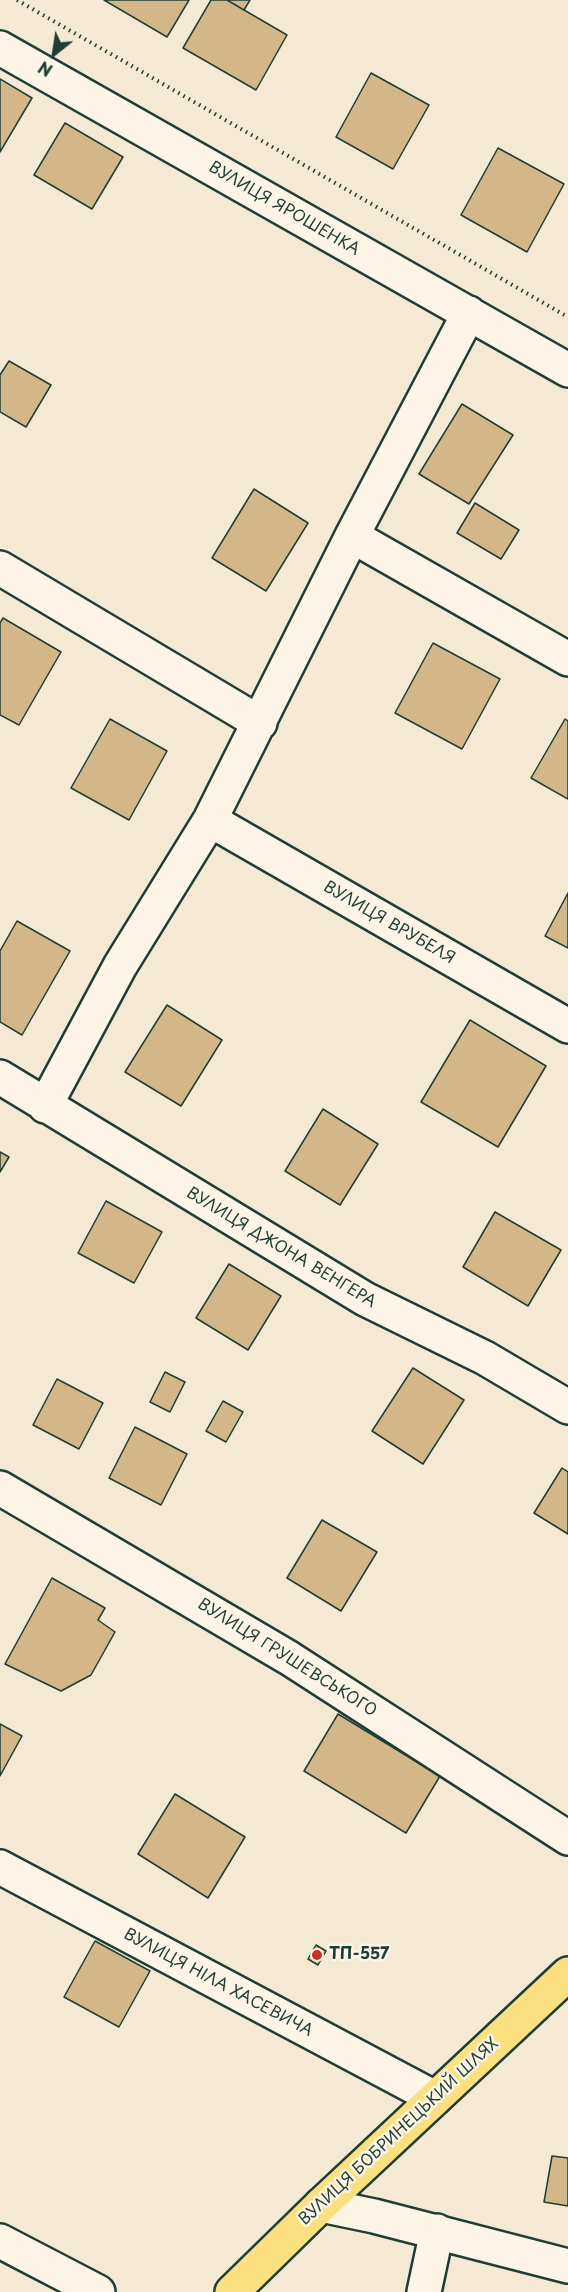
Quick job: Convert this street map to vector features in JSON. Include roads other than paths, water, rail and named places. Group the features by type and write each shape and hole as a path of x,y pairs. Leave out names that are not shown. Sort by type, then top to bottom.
{"main road":[{"name":"ВУЛИЦЯ БОБРИНЕЦЬКИЙ ШЛЯХ","path":"232,2292 321,2205 568,1974"}],"street":[{"name":"ВУЛИЦЯ ЯРОШЕНКА","path":"0,48 568,370"},
{"path":"45,1106 120,966 210,820 352,536 468,313"},
{"path":"352,536 568,659"},
{"path":"0,568 260,723"},
{"name":"ВУЛИЦЯ ВРУБЕЛЯ","path":"210,820 568,1026"},
{"name":"ВУЛИЦЯ ДЖОНА ВЕНГЕРА","path":"0,1077 365,1299 485,1358 568,1407"},
{"name":"ВУЛИЦЯ ГРУШЕВСЬКОГО","path":"0,1488 289,1658 568,1838"},
{"name":"ВУЛИЦЯ НІЛА ХАСЕВИЧА","path":"0,1867 435,2098"},
{"path":"321,2205 437,2231 568,2266"},
{"path":"424,2292 437,2231"},
{"path":"0,2241 98,2292"}],"place":[{"name":"ТП-557","path":"317,1955"}]}
